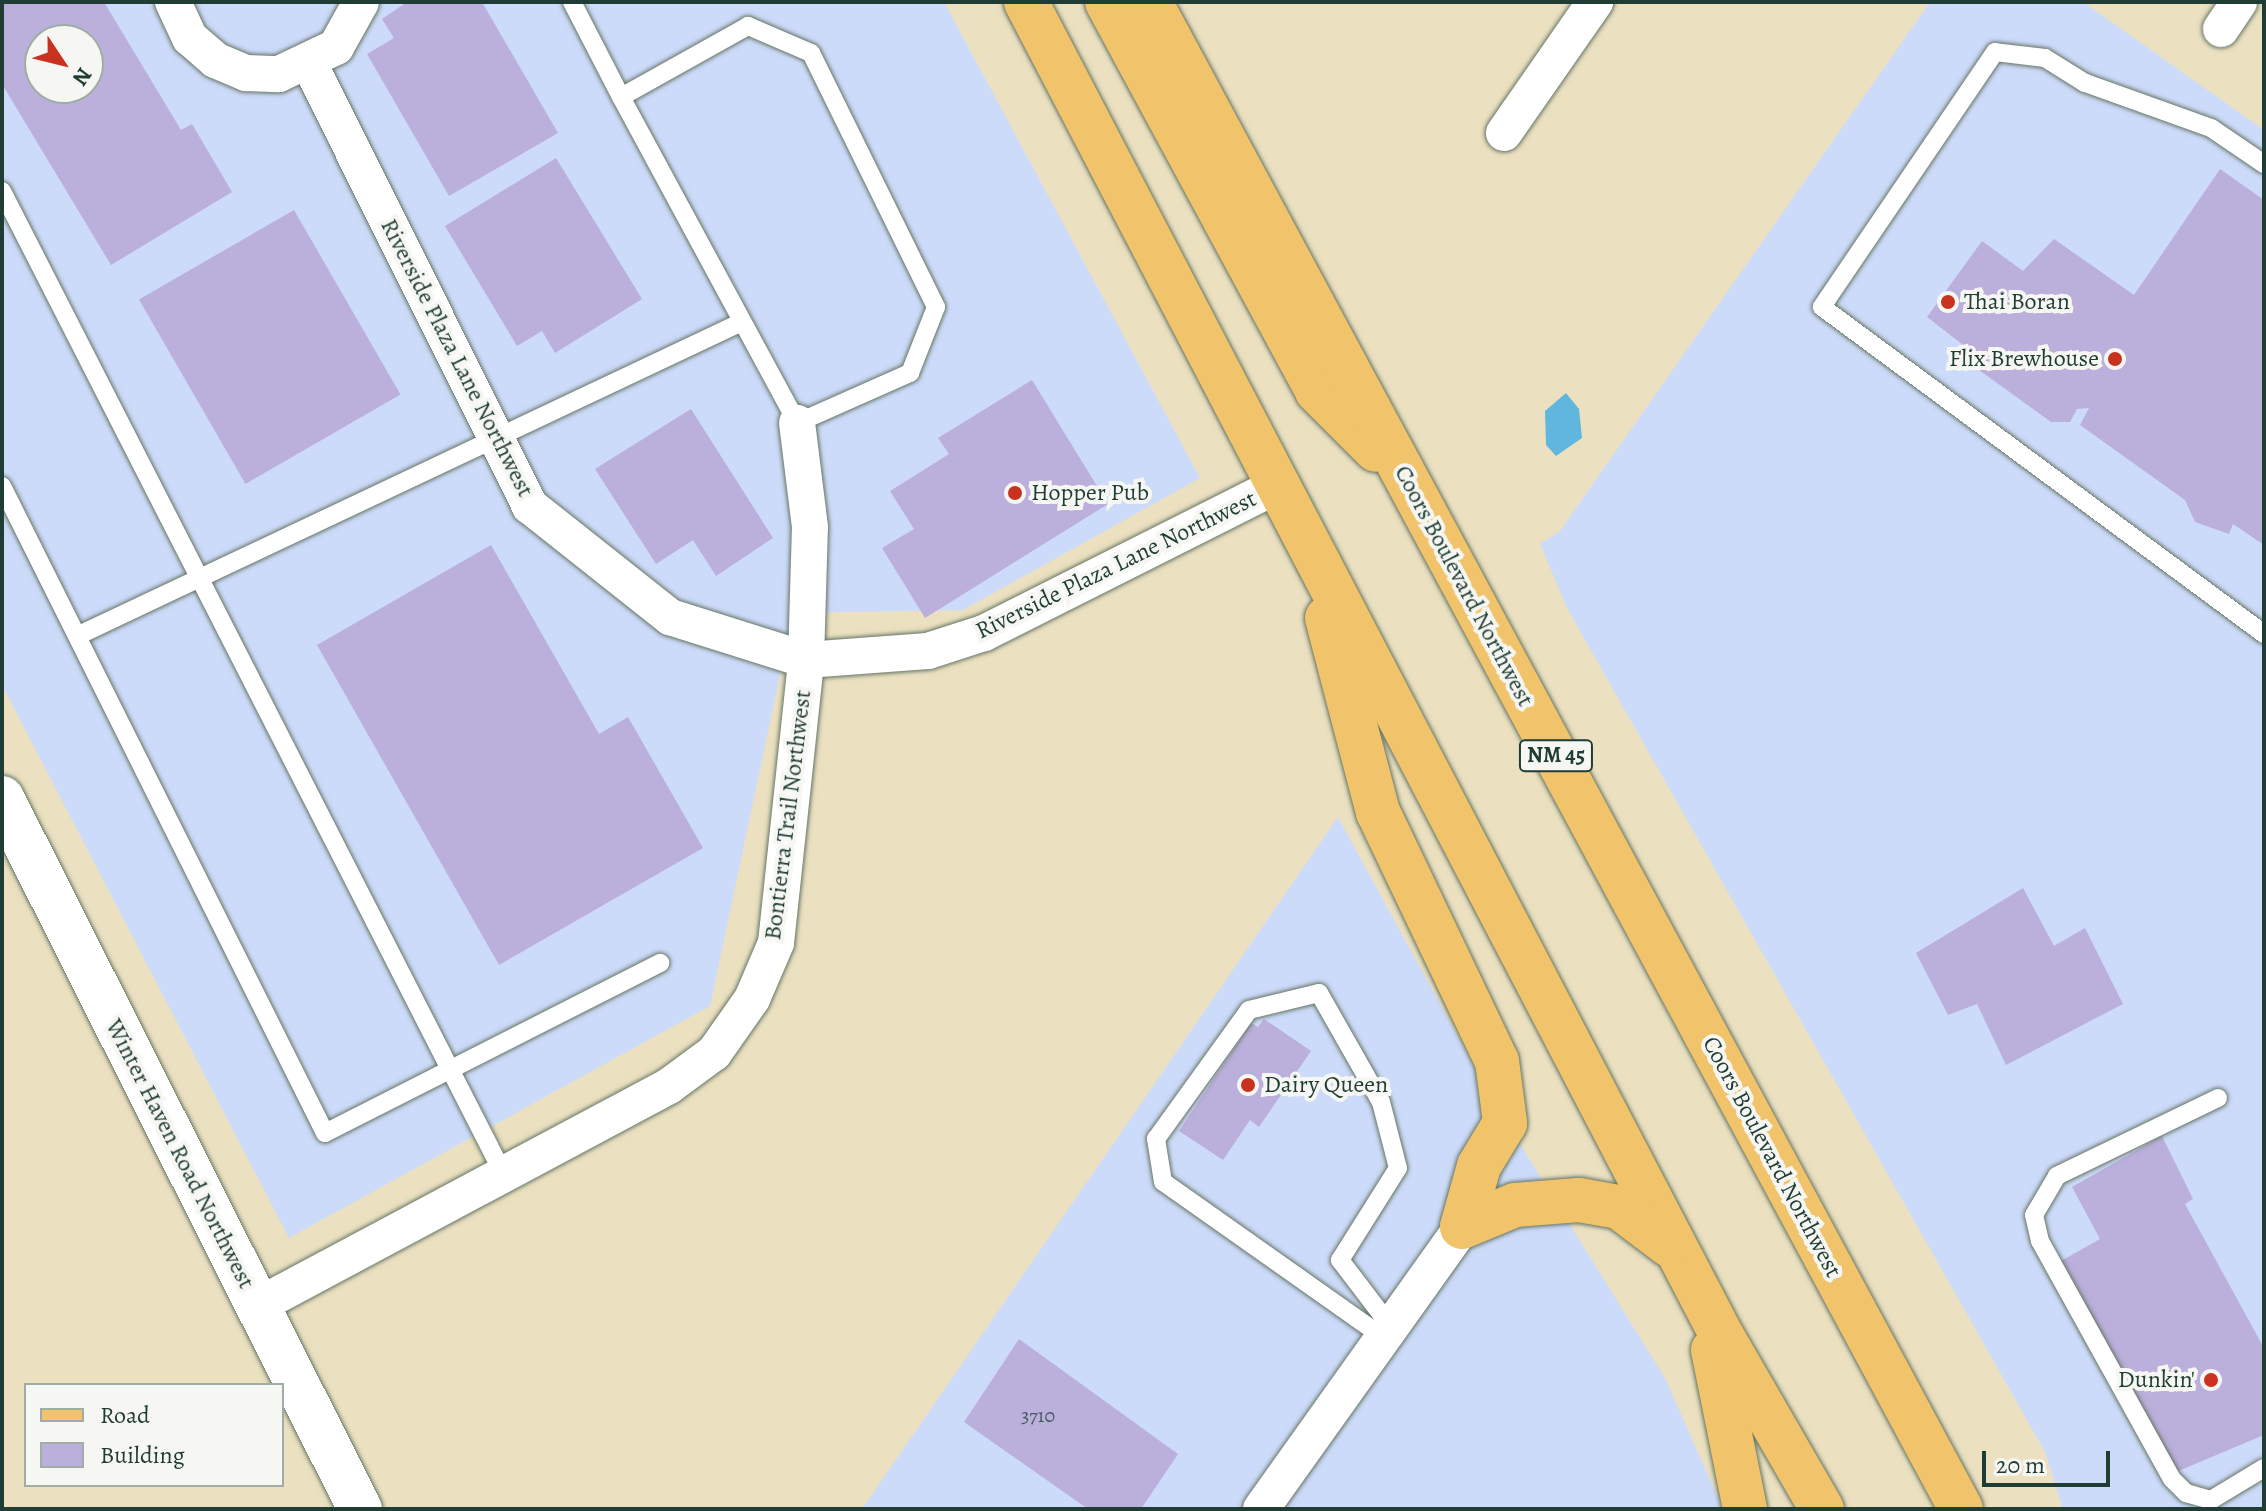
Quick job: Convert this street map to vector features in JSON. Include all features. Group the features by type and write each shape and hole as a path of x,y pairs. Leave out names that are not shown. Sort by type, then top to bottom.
{"main road":[{"path":"1026,2 1688,1268 1822,1509"},
{"path":"1107,2 1317,391 1409,483"},
{"name":"Coors Boulevard Northwest","path":"1150,2 1961,1509"},
{"path":"1307,542 1378,812 1497,1061 1505,1123 1479,1166 1462,1227"},
{"path":"1462,1227 1515,1205 1579,1200 1619,1207 1688,1268 1745,1509"}],"street":[{"path":"173,2 190,38 215,60 246,73 310,65 336,47 361,2"},
{"path":"1504,133 1589,4"},
{"name":"Riverside Plaza Lane Northwest","path":"310,65 530,506 670,617 806,660 887,658 984,633 1280,484"},
{"name":"Bontierra Trail Northwest","path":"257,1306 669,1086 714,1053 752,999 776,943 806,660 810,527 797,423"},
{"name":"Winter Haven Road Northwest","path":"2,798 360,1509"},
{"path":"1261,1509 1462,1227"}],"lane":[{"path":"572,2 621,97 797,423 910,373 936,307 811,53 748,26 621,97"},
{"path":"2264,164 2211,128 2085,83 2045,58 1995,52 1822,307 2264,634"},
{"path":"2,191 7,213 199,578 504,1175"},
{"path":"77,636 495,435 742,322"},
{"path":"2,486 325,1133 660,963"},
{"path":"1319,993 1381,1102 1398,1168 1340,1260 1387,1332 1163,1182 1156,1139 1249,1010 1319,993"},
{"path":"2218,1098 2057,1176 2034,1215 2040,1241 2172,1479 2186,1493 2211,1500 2264,1468"}],"shaded area":[{"path":"2,2 944,2 1200,478 963,610 793,613 710,1006 289,1238 2,685"},
{"path":"1930,2 2083,2 2264,130 2264,1509 2063,1509 2045,1452 1567,608 1540,544 1560,531"},
{"path":"1338,817 1489,1094 1665,1378 1723,1509 862,1509"}],"water":[{"path":"1566,393 1579,409 1582,438 1556,456 1546,445 1545,411"}],"building":[{"path":"2,2 104,2 181,130 192,124 232,192 111,265 2,84"},
{"path":"407,2 482,2 558,133 449,196 367,54 394,38 382,19"},
{"path":"556,158 642,299 555,353 542,331 517,346 445,226"},
{"name":"Flix Brewhouse","path":"2220,169 2264,200 2264,545 2233,524 2229,534 2195,522 2185,500 2080,425 2089,408 2077,409 2070,422 2051,422 1968,362 1967,348 1927,317 1982,241 2023,271 2054,239 2134,295"},
{"path":"294,210 400,394 245,484 139,300"},
{"path":"1032,380 1108,504 925,618 882,548 914,529 890,491 949,454 938,438"},
{"path":"691,409 773,538 716,576 693,540 656,564 595,469"},
{"path":"491,545 599,734 628,717 703,848 499,965 317,645"},
{"path":"2023,888 2054,946 2085,928 2123,1004 2006,1065 1977,1004 1948,1015 1916,953"},
{"name":"Dairy Queen","path":"1264,1019 1311,1051 1259,1127 1250,1120 1223,1160 1179,1131 1251,1023 1258,1027"},
{"path":"2162,1136 2193,1199 2185,1204 2264,1348 2264,1435 2176,1472 2061,1261 2100,1239 2072,1187"},
{"path":"1019,1339 1178,1454 1141,1509 1088,1509 964,1422"}],"place":[{"name":"Thai Boran","path":"1948,302"},
{"name":"Flix Brewhouse","path":"2115,359"},
{"name":"Hopper Pub","path":"1015,493"},
{"name":"Dairy Queen","path":"1248,1085"},
{"name":"Dunkin'","path":"2211,1380"}]}
